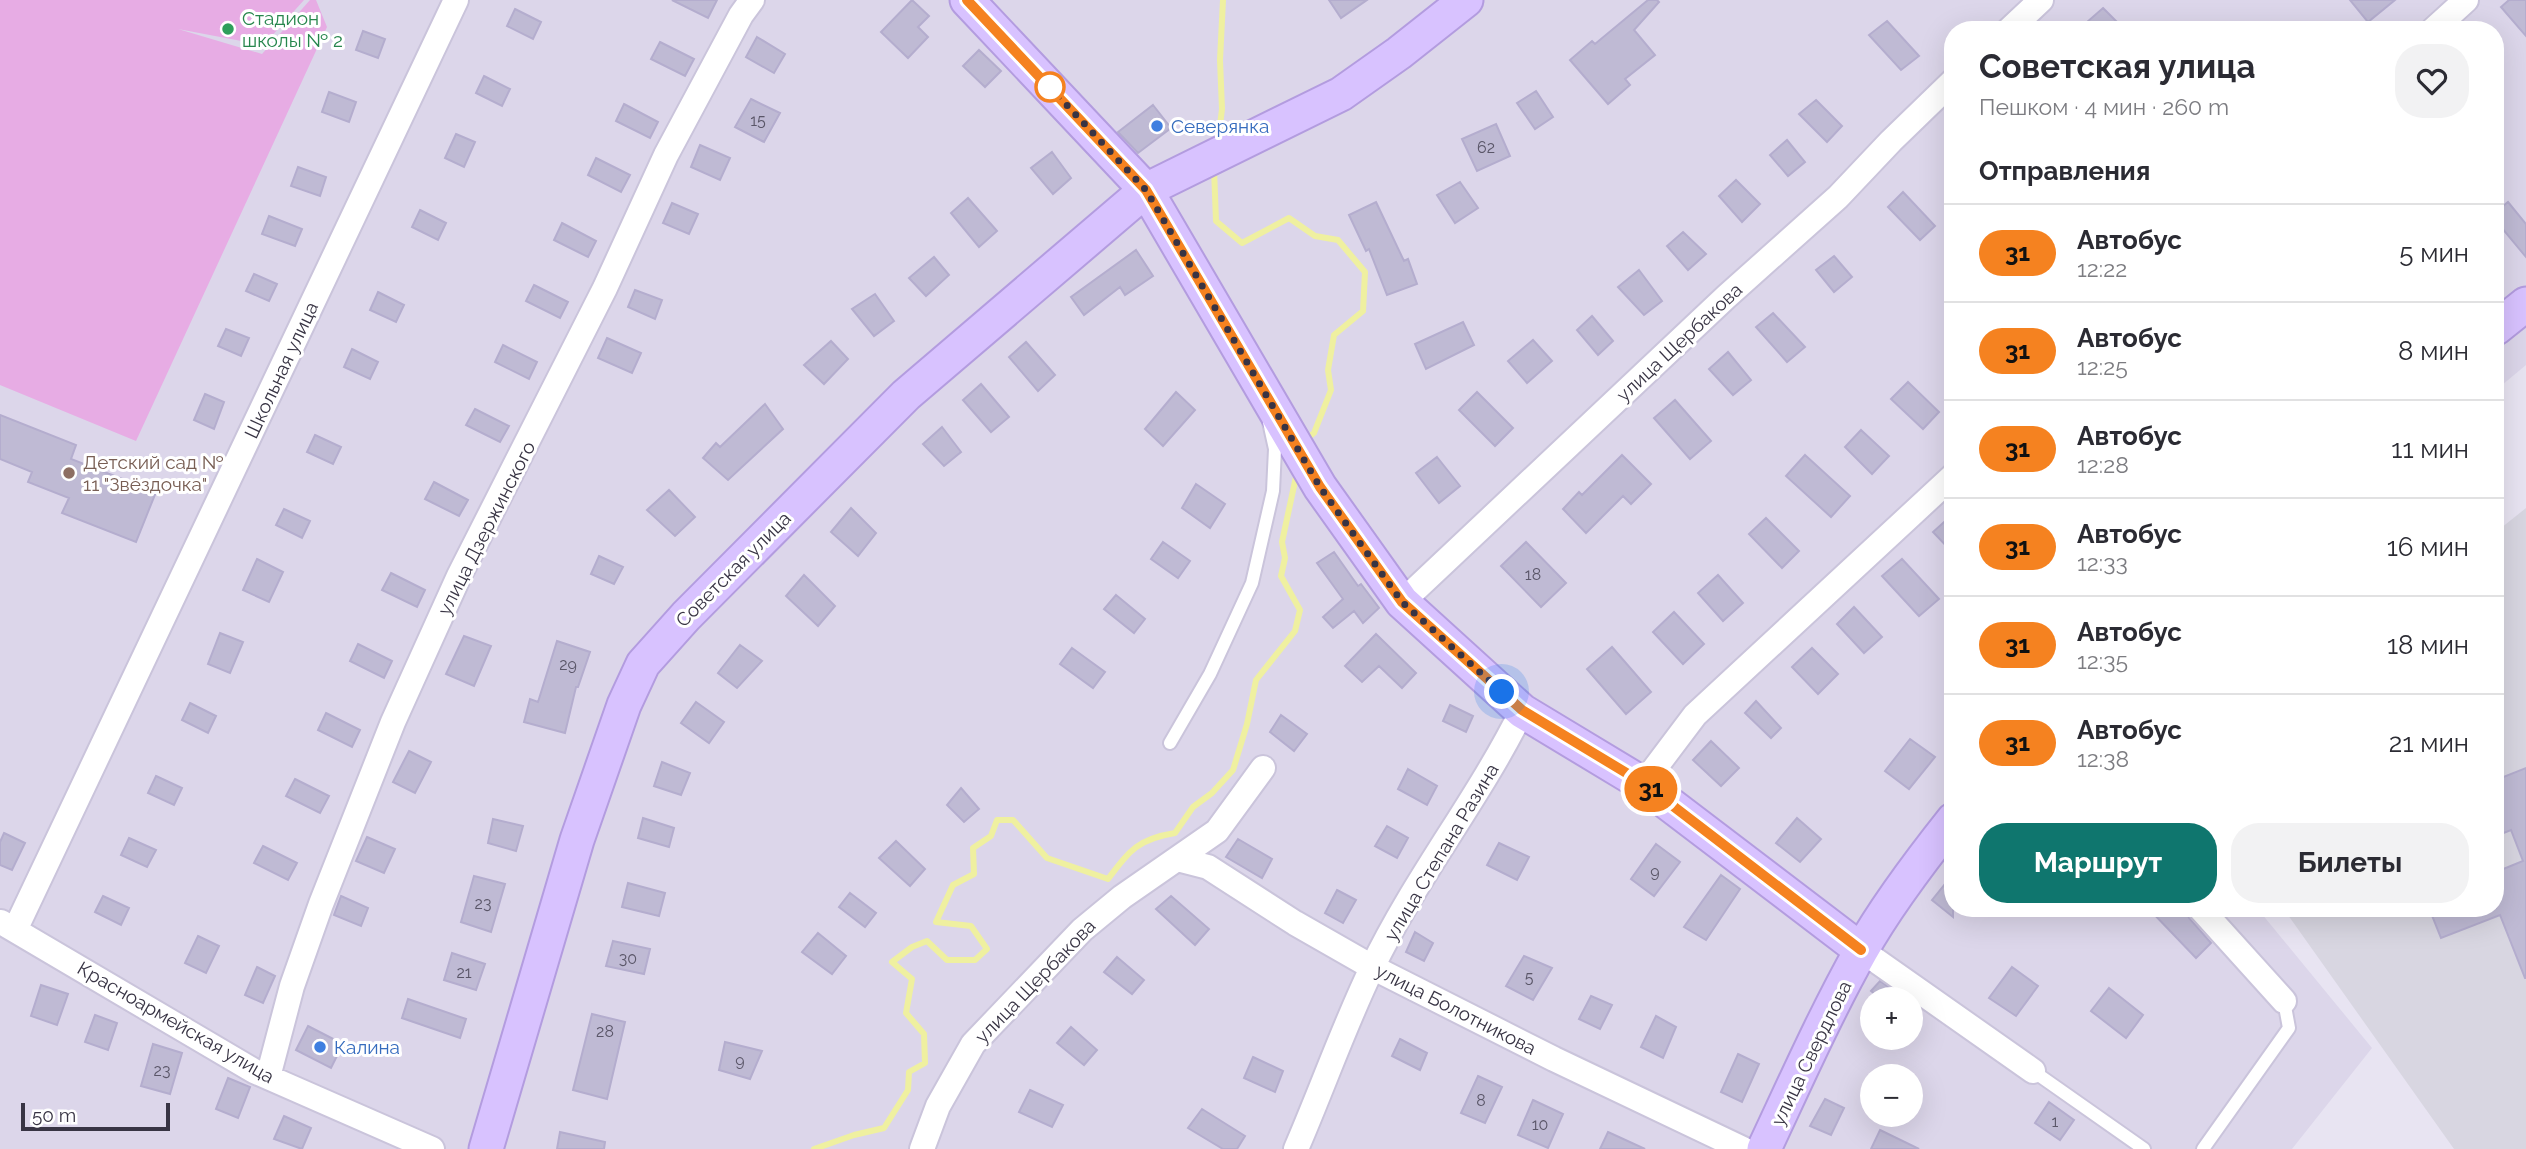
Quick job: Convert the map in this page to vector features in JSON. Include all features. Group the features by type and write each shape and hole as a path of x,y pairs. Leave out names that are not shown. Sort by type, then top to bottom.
{"street":[{"name":"Школьная улица","path":"7,925 456,0"},
{"name":"улица Дзержинского","path":"268,1077 292,986 321,904 393,722 459,576 605,288 666,155 741,15 752,0"},
{"path":"967,0 1146,190 1320,487 1402,602 1522,710 1643,783 1861,950 2033,1071"},
{"name":"Советская улица","path":"486,1149 577,840 624,705 643,664 686,616 906,395 1146,190 1341,93 1399,53 1466,0"},
{"path":"2018,21 2041,0"},
{"path":"2443,21 2466,0"},
{"name":"улица Щербакова","path":"1402,602 1726,297 1838,197 1944,90"},
{"path":"2504,322 2526,304"},
{"path":"1643,783 1695,715 1944,484"},
{"name":"улица Степана Разина","path":"1296,1149 1372,967 1430,864 1500,754 1522,710"},
{"name":"улица Щербакова","path":"922,1149 938,1106 973,1044 1082,930 1122,897 1217,831 1263,768"},
{"name":"улица Свердлова","path":"1764,1149 1861,950 1944,831"},
{"name":"улица Болотникова","path":"1177,859 1208,867 1295,923 1372,967 1742,1149"},
{"path":"2208,917 2284,1001"},
{"name":"Красноармейская улица","path":"7,925 254,1071 432,1149"}],"lane":[{"path":"1170,743 1210,674 1252,583 1274,481 1275,449 1261,388"},
{"path":"2203,1149 2289,1028 2284,1001"},
{"path":"2033,1071 2144,1149"}],"shaded area":[{"path":"0,0 2526,0 2526,365 2504,383 2504,21 1944,21 1944,917 2264,917 2372,1048 2292,1149 0,1149"},
{"path":"0,0 304,0 270,38 257,44 178,29 262,54 310,0 316,0 327,27 136,441 0,385"},
{"path":"2526,508 2526,1149 2454,1149 2289,917 2504,917 2504,526"}],"building":[{"path":"672,0 717,0 708,18"},
{"path":"912,0 929,16 918,27 928,37 908,58 881,32"},
{"path":"1329,0 1367,0 1341,18"},
{"path":"1648,0 1659,2 1634,30 1655,55 1625,79 1630,85 1608,104 1570,60 1592,41 1595,44"},
{"path":"2350,0 2395,0 2369,21"},
{"path":"2509,0 2526,0 2526,36 2501,7"},
{"path":"2103,8 2116,21 2088,21"},
{"path":"515,9 541,22 533,39 507,26"},
{"path":"1887,21 1919,56 1901,70 1869,35"},
{"path":"363,31 385,39 378,58 356,50"},
{"path":"757,37 785,54 774,73 746,57"},
{"path":"660,42 694,59 685,76 651,59"},
{"path":"979,50 1001,71 985,87 963,66"},
{"path":"484,76 510,89 502,106 476,93"},
{"path":"1536,91 1553,117 1535,129 1517,103"},
{"path":"329,92 356,102 349,122 322,112"},
{"path":"751,99 780,113 764,142 735,127"},
{"path":"1816,100 1842,126 1827,142 1799,114"},
{"path":"624,104 658,122 650,138 616,121"},
{"path":"1153,105 1171,128 1138,153 1118,132"},
{"path":"1496,124 1510,156 1477,171 1462,139"},
{"path":"456,134 475,142 464,167 445,158"},
{"path":"1787,140 1805,162 1788,176 1770,155"},
{"path":"700,145 730,158 720,180 691,167"},
{"path":"1052,152 1071,178 1053,194 1031,168"},
{"path":"596,158 630,175 621,192 588,175"},
{"path":"298,167 326,177 320,196 291,186"},
{"path":"1736,180 1760,204 1742,222 1719,196"},
{"path":"1460,182 1478,208 1455,223 1437,195"},
{"path":"1903,192 1935,226 1920,240 1888,207"},
{"path":"968,198 997,231 979,247 951,213"},
{"path":"1376,202 1404,261 1408,259 1417,284 1387,295 1369,249 1366,251 1349,215"},
{"path":"2508,202 2526,224 2526,257 2504,231 2504,205"},
{"path":"672,203 698,214 689,234 663,223"},
{"path":"420,210 446,223 438,240 412,227"},
{"path":"269,216 302,229 295,246 262,234"},
{"path":"562,223 596,241 588,257 554,240"},
{"path":"1683,232 1706,254 1688,270 1667,246"},
{"path":"1136,250 1153,276 1125,295 1120,287 1084,315 1071,297"},
{"path":"1834,256 1852,277 1834,292 1816,270"},
{"path":"934,257 949,275 926,296 909,278"},
{"path":"1639,270 1662,301 1644,315 1618,287"},
{"path":"254,274 277,284 269,301 246,291"},
{"path":"534,285 568,302 560,318 526,301"},
{"path":"635,290 662,300 655,319 628,307"},
{"path":"378,292 404,305 396,322 370,310"},
{"path":"875,294 894,321 874,336 852,309"},
{"path":"1773,313 1805,347 1787,362 1756,327"},
{"path":"1592,316 1613,341 1598,355 1577,330"},
{"path":"1463,322 1474,345 1426,369 1415,344"},
{"path":"226,329 249,338 241,356 218,346"},
{"path":"607,338 641,353 632,373 598,358"},
{"path":"1533,340 1552,361 1527,383 1508,361"},
{"path":"831,341 848,359 824,384 804,365"},
{"path":"1026,342 1055,375 1038,391 1009,357"},
{"path":"503,345 537,362 529,379 495,362"},
{"path":"352,349 378,362 370,379 344,367"},
{"path":"1728,352 1751,380 1733,395 1709,369"},
{"path":"1908,382 1939,412 1923,429 1891,399"},
{"path":"981,384 1009,417 991,432 963,400"},
{"path":"1176,392 1195,410 1163,446 1145,429"},
{"path":"1477,392 1513,428 1495,446 1459,410"},
{"path":"205,394 224,402 214,429 194,420"},
{"path":"1675,400 1711,441 1690,459 1654,418"},
{"path":"765,404 783,429 728,480 703,458 716,443 720,447"},
{"path":"475,409 509,426 500,442 466,425"},
{"name":"Детский сад № 11 \"Звёздочка\"","path":"0,415 76,445 71,459 156,492 136,542 62,513 69,498 28,482 32,472 0,459"},
{"path":"942,427 961,452 944,466 923,444"},
{"path":"1861,430 1889,456 1872,474 1845,447"},
{"path":"315,435 341,447 333,464 307,452"},
{"path":"1622,455 1651,484 1631,504 1623,496 1586,533 1563,509 1579,492 1582,495"},
{"path":"1805,455 1850,496 1831,517 1786,476"},
{"path":"1437,457 1460,486 1439,503 1416,473"},
{"path":"434,482 468,500 459,516 425,499"},
{"path":"1196,484 1225,504 1210,528 1182,508"},
{"path":"669,490 695,517 675,536 647,510"},
{"path":"851,508 876,533 858,556 831,532"},
{"path":"284,509 310,521 302,538 276,525"},
{"path":"1766,518 1799,551 1782,568 1749,534"},
{"path":"1944,522 1944,544 1933,532"},
{"path":"1163,542 1190,561 1178,578 1151,559"},
{"path":"1526,542 1566,583 1541,607 1501,566"},
{"path":"1334,552 1358,586 1361,584 1379,608 1363,623 1354,611 1333,628 1323,617 1343,599 1317,563"},
{"path":"599,556 623,567 614,584 591,574"},
{"path":"257,559 283,572 269,602 243,590"},
{"path":"1902,559 1939,599 1919,616 1882,576"},
{"path":"391,573 425,590 417,607 382,590"},
{"path":"804,575 835,606 818,626 786,596"},
{"path":"1718,575 1743,603 1723,621 1698,593"},
{"path":"1116,595 1145,619 1134,633 1104,609"},
{"path":"1854,607 1882,637 1864,653 1837,624"},
{"path":"1674,612 1704,644 1683,664 1653,632"},
{"path":"220,633 243,642 230,673 208,664"},
{"path":"1376,634 1416,673 1402,688 1379,666 1362,682 1345,666"},
{"path":"464,636 491,646 474,686 446,674"},
{"path":"557,641 590,652 576,687 565,733 524,722 530,699 538,702"},
{"path":"358,644 392,661 384,678 350,661"},
{"path":"740,645 762,661 737,688 718,673"},
{"path":"1612,647 1651,692 1626,714 1587,669"},
{"path":"1072,648 1105,672 1093,688 1060,664"},
{"path":"1812,648 1838,674 1818,694 1792,667"},
{"path":"1756,701 1781,728 1771,738 1745,713"},
{"path":"696,702 724,722 709,743 681,723"},
{"path":"190,703 216,716 208,733 182,720"},
{"path":"1450,705 1473,716 1466,732 1443,721"},
{"path":"326,713 360,730 352,747 318,730"},
{"path":"1281,715 1307,734 1294,751 1270,732"},
{"path":"1910,739 1935,757 1909,789 1885,771"},
{"path":"1711,741 1739,768 1721,786 1693,760"},
{"path":"409,751 431,762 415,793 393,782"},
{"path":"662,762 690,773 681,795 654,786"},
{"path":"2526,768 2526,978 2501,917 2504,917 2504,869 2523,861 2511,830 2504,833 2504,777"},
{"path":"1408,769 1437,786 1427,805 1398,789"},
{"path":"156,776 182,788 174,805 148,793"},
{"path":"295,779 329,796 320,813 286,796"},
{"path":"961,788 979,809 964,822 947,805"},
{"path":"643,818 674,828 669,847 638,838"},
{"path":"1797,818 1821,839 1800,862 1776,843"},
{"path":"493,819 523,826 516,851 488,843"},
{"path":"1387,826 1408,838 1397,858 1375,846"},
{"path":"4,833 25,843 12,870 0,865 0,842"},
{"path":"367,837 395,849 384,873 356,861"},
{"path":"129,838 156,850 147,867 121,855"},
{"path":"1238,839 1272,859 1262,878 1226,857"},
{"path":"896,841 925,869 910,886 879,858"},
{"path":"1499,843 1529,857 1517,880 1487,865"},
{"path":"1656,844 1680,862 1654,896 1631,879"},
{"path":"263,846 297,863 288,880 254,863"},
{"path":"1721,875 1740,889 1706,940 1684,927"},
{"path":"474,876 505,884 491,932 461,922"},
{"path":"628,883 665,893 659,916 622,907"},
{"path":"1944,885 1944,910 1932,900"},
{"path":"1337,890 1356,900 1343,923 1325,913"},
{"path":"850,893 876,913 865,927 839,907"},
{"path":"103,896 129,908 121,925 95,912"},
{"path":"341,896 368,908 361,926 334,915"},
{"path":"1171,896 1209,929 1195,945 1156,909"},
{"path":"2157,917 2189,917 2211,943 2196,958"},
{"path":"2433,917 2495,917 2441,938"},
{"path":"1415,932 1433,943 1424,961 1406,952"},
{"path":"818,933 846,956 832,974 802,952"},
{"path":"198,936 219,946 206,973 185,963"},
{"path":"613,941 650,949 644,974 606,966"},
{"path":"452,953 485,964 476,990 444,980"},
{"path":"1524,956 1552,968 1533,1000 1506,986"},
{"path":"1117,957 1144,980 1132,994 1104,972"},
{"path":"257,967 275,976 263,1003 245,995"},
{"path":"2012,967 2038,986 2016,1016 1989,998"},
{"path":"1880,981 1888,987 1875,987"},
{"path":"41,985 68,994 57,1025 31,1016"},
{"path":"2109,988 2143,1015 2126,1038 2091,1011"},
{"path":"1591,996 1612,1005 1600,1029 1579,1019"},
{"path":"408,999 466,1019 460,1038 402,1018"},
{"path":"592,1014 625,1022 607,1099 573,1090"},
{"path":"95,1015 117,1023 108,1050 85,1042"},
{"path":"1656,1016 1676,1027 1663,1058 1641,1047"},
{"name":"Калина","path":"308,1026 343,1044 331,1068 296,1050"},
{"path":"1071,1027 1097,1050 1084,1065 1057,1043"},
{"path":"1400,1039 1427,1053 1420,1070 1392,1056"},
{"path":"725,1042 762,1051 750,1079 719,1070"},
{"path":"153,1044 182,1053 170,1094 141,1086"},
{"path":"1738,1054 1759,1064 1742,1102 1721,1092"},
{"path":"1253,1057 1283,1071 1275,1092 1244,1078"},
{"path":"1478,1076 1502,1087 1485,1123 1461,1113"},
{"path":"228,1078 250,1087 238,1118 216,1109"},
{"path":"1030,1090 1063,1105 1052,1127 1019,1112"},
{"path":"1825,1099 1844,1108 1831,1135 1810,1126"},
{"path":"1533,1100 1563,1114 1548,1148 1518,1135"},
{"path":"2049,1102 2074,1120 2060,1140 2035,1123"},
{"path":"1202,1109 1245,1136 1237,1149 1223,1149 1188,1128"},
{"path":"284,1116 311,1128 302,1149 274,1139"},
{"path":"1880,1130 1919,1149 1871,1149"},
{"path":"560,1132 605,1142 604,1149 557,1149"},
{"path":"1608,1132 1645,1149 1600,1149"}],"waterway":[{"path":"1218,141 1222,109 1220,60 1223,0"},
{"path":"1214,169 1216,221 1242,243 1289,218 1315,236 1338,240 1365,272 1363,311 1334,335 1328,370 1331,390 1314,433 1305,440"},
{"path":"814,1149 884,1128 908,1090 909,1072 925,1063 924,1034 906,1013 912,979 892,962 912,947 927,941 947,960 975,960 987,949 971,926 936,922 953,885 974,874 973,848 991,836 997,820 1013,820 1047,858 1108,879 1136,847 1152,839 1175,833 1193,807 1212,793 1233,770 1247,724 1256,680 1295,631 1300,610 1281,576 1285,558 1282,542 1297,472"}],"bus line":[{"name":"31","path":"967,0 1146,190 1320,487 1402,602 1522,710 1643,783 1861,950"}],"place":[{"name":"Стадион школы № 2","path":"228,29"},
{"name":"Северянка","path":"1157,126"},
{"name":"Детский сад № 11 \"Звёздочка\"","path":"69,473"},
{"name":"Калина","path":"320,1047"}],"route":[{"path":"1050,87 1146,190 1320,487 1402,602 1502,692"}]}
